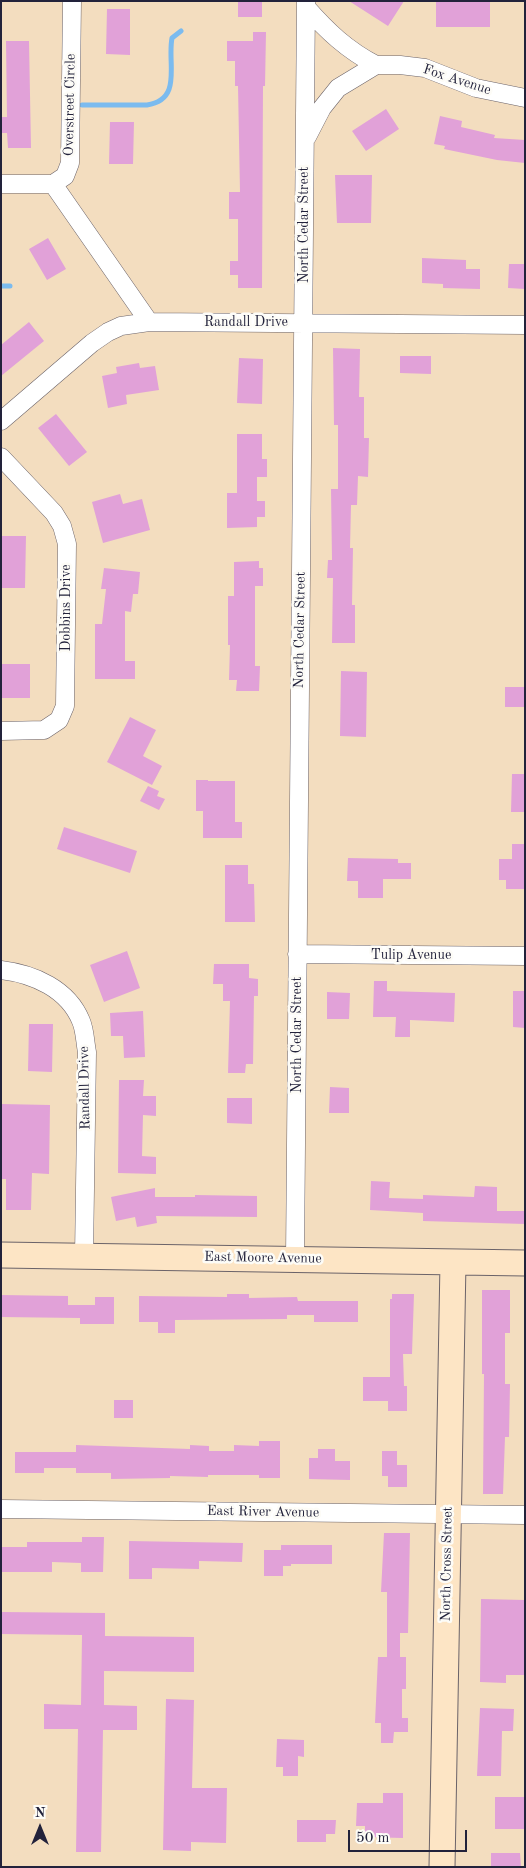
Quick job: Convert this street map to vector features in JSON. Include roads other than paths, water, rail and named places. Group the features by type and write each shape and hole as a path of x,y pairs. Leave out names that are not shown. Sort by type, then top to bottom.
{"street":[{"name":"Overstreet Circle","path":"54,184 66,176 70,163 72,1"},
{"path":"306,4 339,41 356,55 376,65"},
{"name":"North Cedar Street","path":"295,1259 306,4"},
{"path":"305,141 322,108 338,88 376,65"},
{"name":"Fox Avenue","path":"376,65 425,68 476,88 525,98"},
{"path":"1,184 54,184 149,322"},
{"name":"Randall Drive","path":"1,421 92,343 121,326 149,322 525,325"},
{"name":"Dobbins Drive","path":"1,457 54,512 62,526 67,544 66,706 59,720 44,730 1,731"},
{"name":"Tulip Avenue","path":"298,954 525,956"},
{"name":"Randall Drive","path":"1,970 34,977 63,994 81,1021 87,1052 84,1256"},
{"name":"East Moore Avenue","path":"1,1255 525,1263"},
{"name":"North Cross Street","path":"442,1867 452,1262"},
{"name":"East River Avenue","path":"1,1508 525,1515"}],"waterway":[{"path":"82,105 147,105 158,102 165,96 171,79 172,38 181,31"},
{"path":"1,286 10,286"}]}
